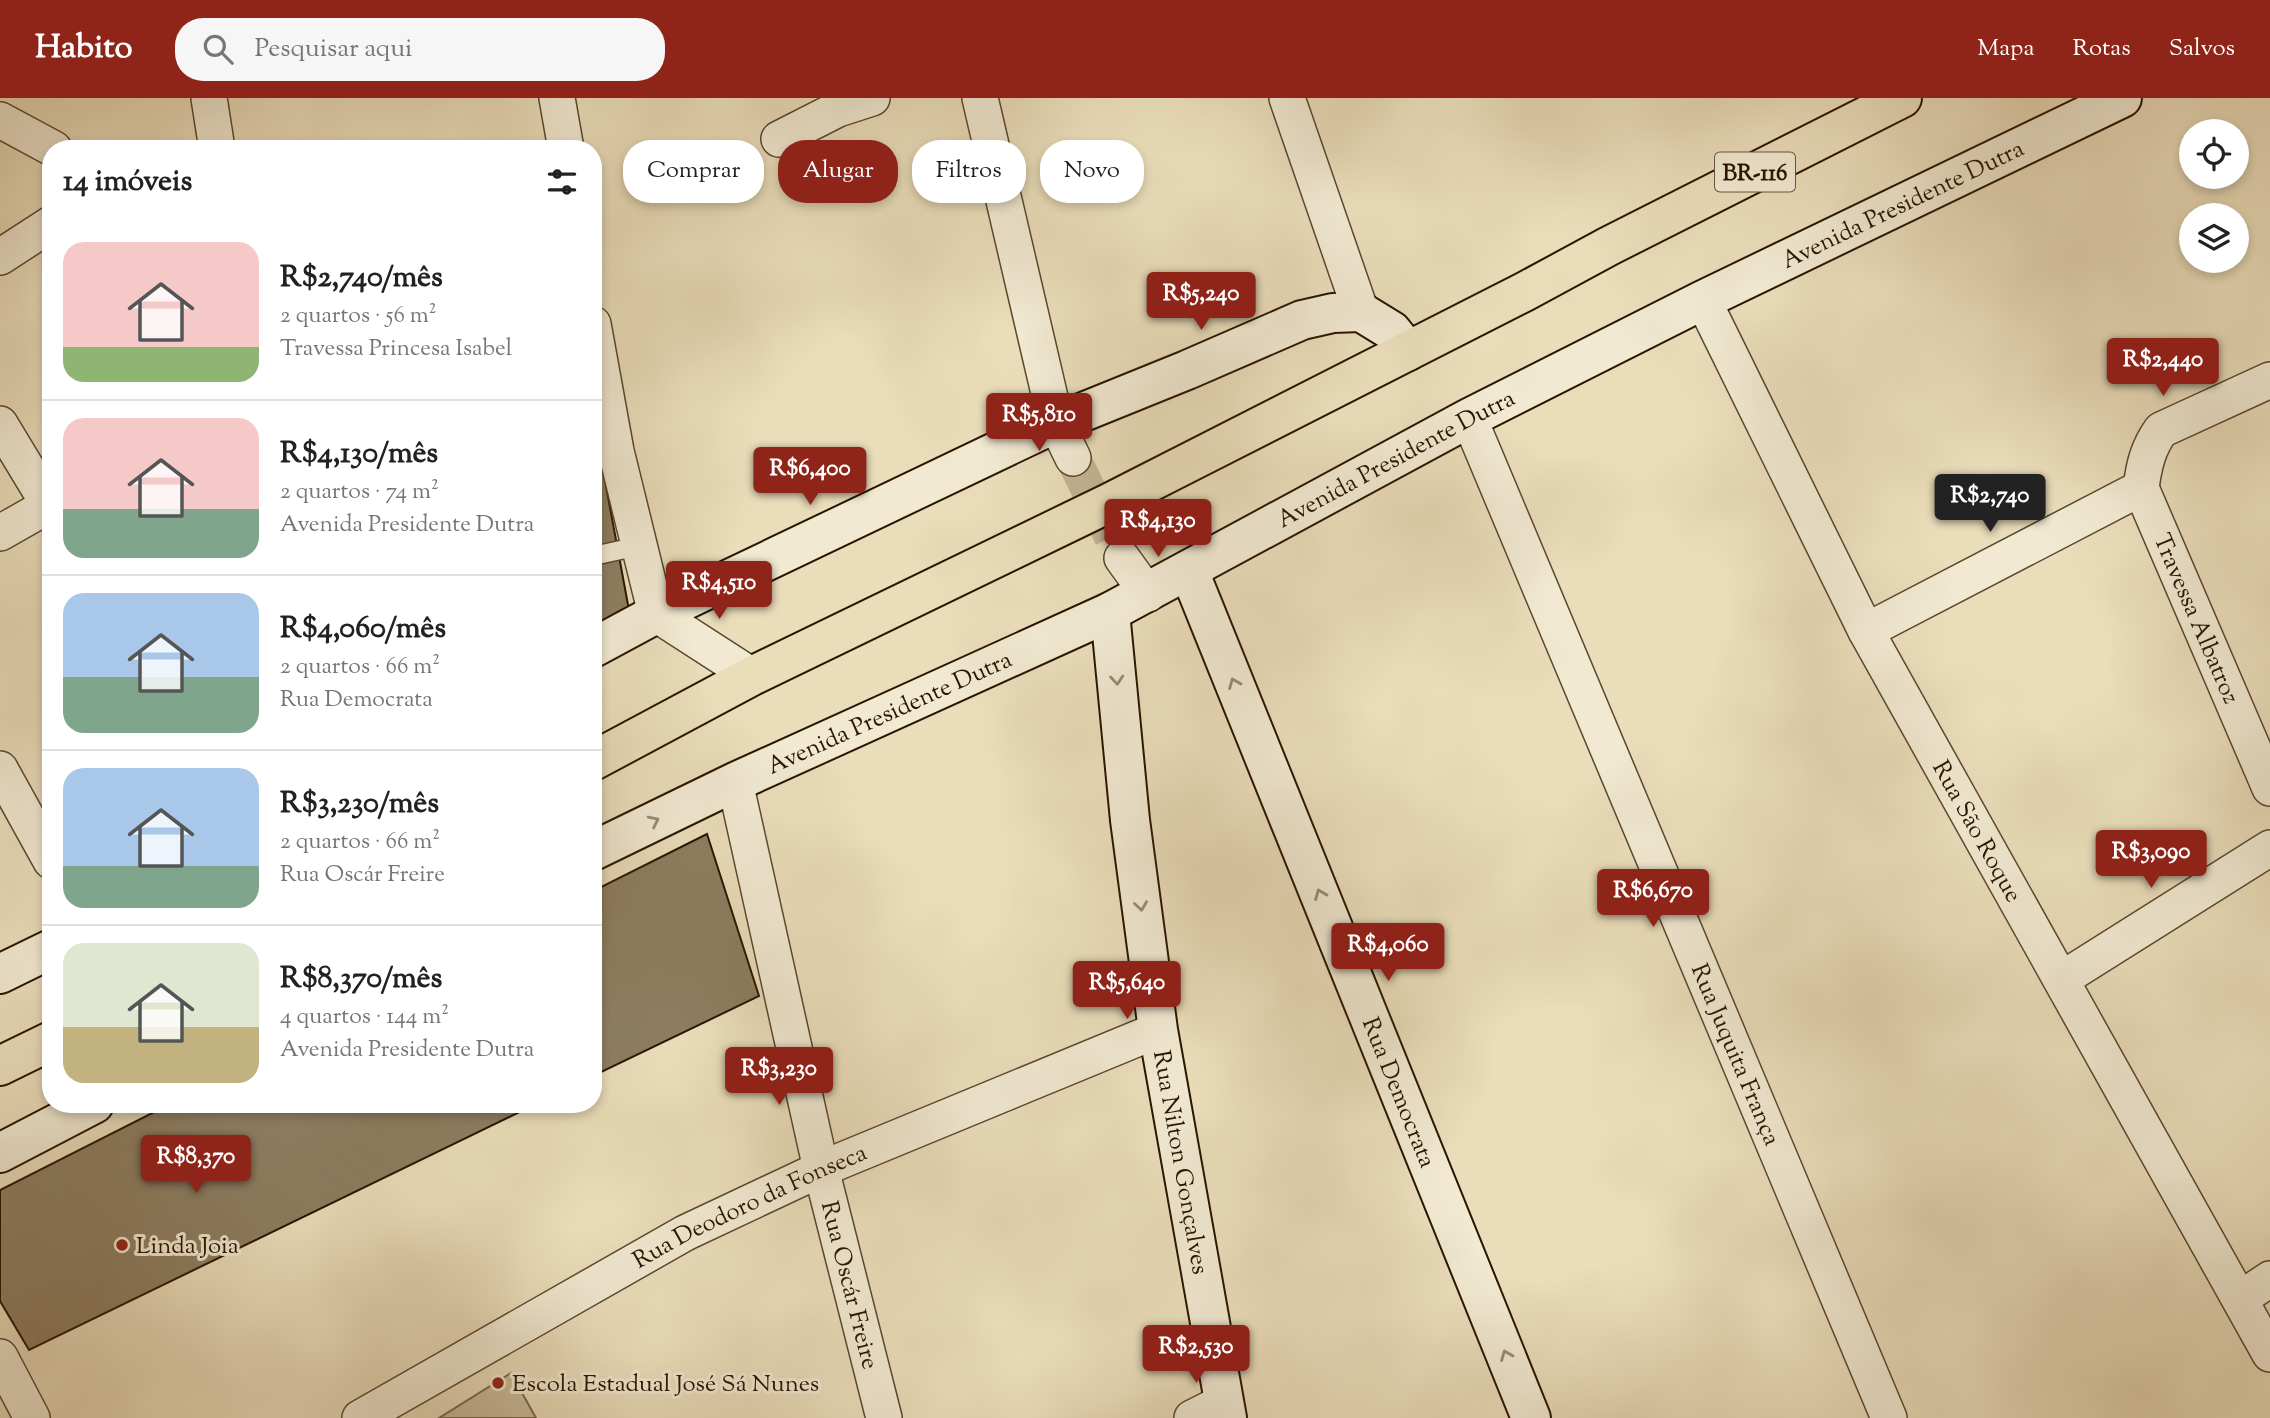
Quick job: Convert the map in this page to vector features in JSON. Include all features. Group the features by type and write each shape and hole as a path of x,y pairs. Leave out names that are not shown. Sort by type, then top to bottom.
{"highway":[{"name":"BR-116","path":"602,756 752,676 1109,503 1902,98"},
{"path":"0,1066 42,1045"}],"street":[{"path":"209,98 216,140"},
{"path":"557,98 564,140"},
{"path":"779,139 838,109 872,98"},
{"path":"980,98 1056,423 1073,458"},
{"path":"1287,98 1361,313"},
{"name":"Avenida Presidente Dutra","path":"602,847 735,782 1147,594 1469,418 1703,300 2122,98"},
{"path":"0,120 42,143"},
{"path":"0,257 42,230"},
{"name":"Rua São Roque","path":"1703,300 1866,631 2270,1353"},
{"path":"602,643 656,614 1056,423 1302,320 1333,313 1361,313 1392,331 1408,351"},
{"path":"1866,631 2141,488 2144,465 2151,444 2161,430 2270,380"},
{"path":"602,414 605,444 639,545 656,614 752,676"},
{"name":"Rua Juquita França","path":"1469,418 1889,1418"},
{"path":"0,424 42,492"},
{"name":"Travessa Albatroz","path":"2141,488 2270,788"},
{"path":"0,533 42,509"},
{"path":"1122,558 1147,594"},
{"name":"Rua Democrata","path":"1189,571 1531,1418"},
{"name":"Rua Nilton Gonçalves","path":"1110,612 1130,820 1214,1413"},
{"path":"0,769 42,844"},
{"name":"Rua Oscár Freire","path":"735,782 821,1169 884,1418"},
{"path":"2062,979 2270,848"},
{"path":"0,974 42,953"},
{"name":"Rua Deodoro da Fonseca","path":"360,1418 685,1233 821,1169 1158,1030"},
{"path":"0,1153 77,1113"},
{"path":"2240,1299 2270,1279"},
{"path":"0,1357 32,1418"}],"lane":[{"path":"602,554 639,545"}],"shaded area":[{"path":"511,1373 536,1418 439,1418"}],"building":[{"path":"602,464 631,621 602,636"},
{"path":"707,834 759,996 602,1072 602,886"},
{"name":"Linda Joia","path":"152,1113 517,1113 29,1350 0,1301 0,1190"}],"tunnel":[{"path":"1073,458 1122,558"}],"place":[{"name":"Linda Joia","path":"122,1245"},
{"name":"Escola Estadual José Sá Nunes","path":"498,1383"}]}
